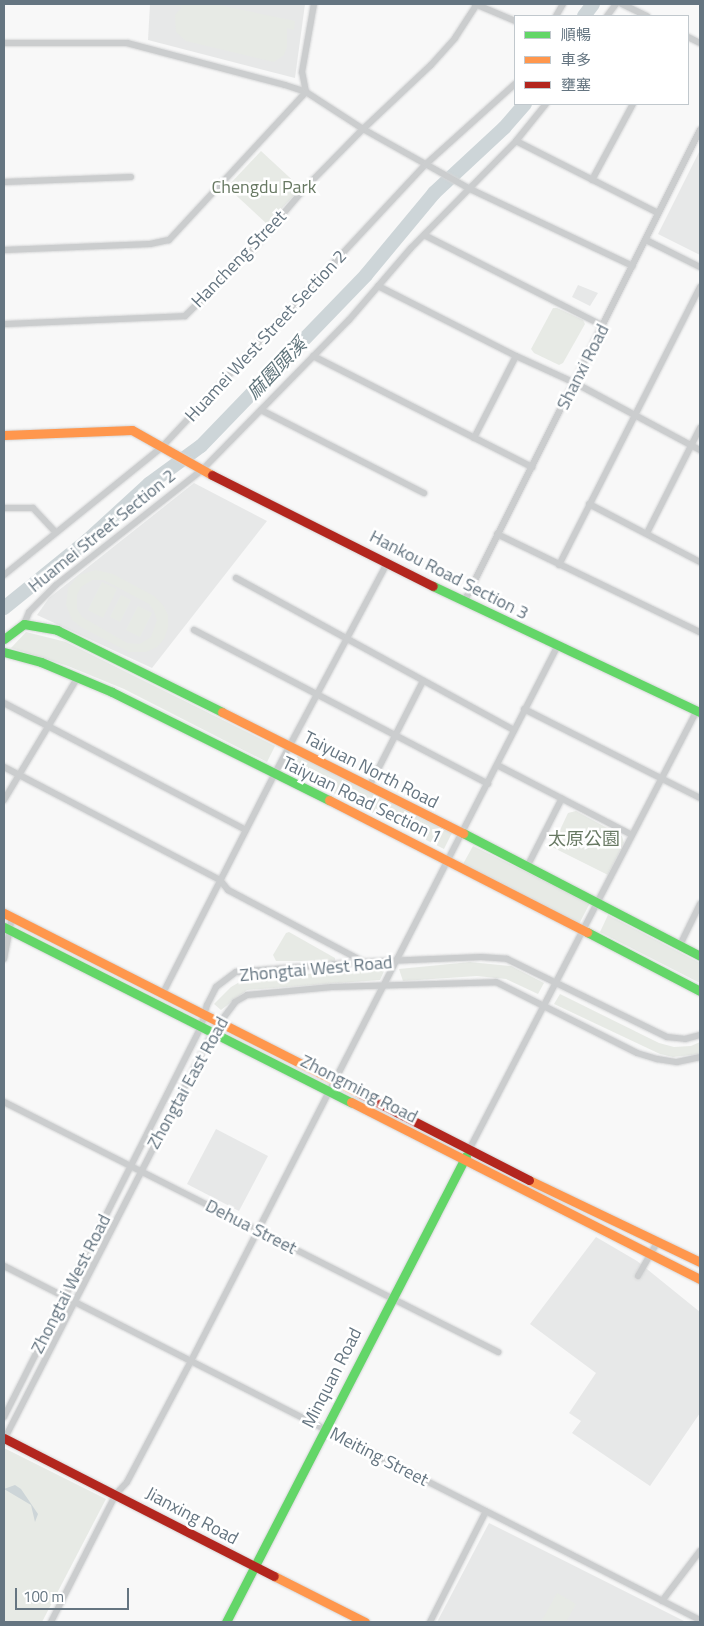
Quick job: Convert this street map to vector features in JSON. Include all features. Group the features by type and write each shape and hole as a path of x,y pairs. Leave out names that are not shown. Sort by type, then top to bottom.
{"street":[{"path":"306,92 302,72 314,4"},
{"path":"476,4 514,21"},
{"name":"Hancheng Street","path":"4,324 185,316 253,249 306,187 362,129 431,65 455,38 476,4"},
{"path":"557,15 563,4"},
{"path":"608,15 616,4"},
{"path":"622,4 645,15"},
{"path":"4,43 127,43 306,92 362,129 470,190 633,266"},
{"name":"Huamei West Street Section 2","path":"4,575 161,448 426,164 514,85"},
{"path":"4,250 150,244 169,240 306,92"},
{"name":"Huamei Street Section 2","path":"4,639 24,624 29,612 56,585 202,470 314,356 424,235 516,141 545,105"},
{"path":"592,180 632,105"},
{"name":"Shanxi Road","path":"464,602 700,130"},
{"path":"516,141 658,213"},
{"path":"4,182 131,177"},
{"path":"424,235 603,326"},
{"path":"646,240 700,267"},
{"path":"378,286 516,356 575,383 700,450"},
{"path":"559,565 700,287"},
{"path":"314,356 532,467"},
{"path":"474,438 516,356"},
{"path":"261,410 424,493"},
{"path":"647,534 700,428"},
{"name":"Hankou Road Section 3","path":"4,435 132,430 185,462 464,602 699,712"},
{"path":"590,504 700,562"},
{"path":"4,508 33,508 55,532"},
{"path":"497,534 700,632"},
{"path":"163,993 274,774 387,563"},
{"path":"236,578 514,730"},
{"name":"Taiyuan North Road","path":"24,624 57,630 74,637 463,833 700,956"},
{"path":"194,630 488,784"},
{"path":"52,1622 116,1494 127,1482 191,1361 557,647"},
{"name":"Taiyuan Road Section 1","path":"4,652 41,662 112,692 448,860 700,991"},
{"path":"4,800 78,677"},
{"path":"369,787 423,681"},
{"path":"4,703 246,830"},
{"path":"524,709 700,798"},
{"path":"469,1150 632,835 699,712"},
{"path":"497,765 632,835"},
{"path":"4,767 220,880 228,890 363,962"},
{"path":"527,867 562,798"},
{"path":"680,945 700,904"},
{"path":"4,959 8,915"},
{"name":"Zhongming Road","path":"8,915 469,1150 700,1262"},
{"name":"Zhongming Road","path":"7,929 700,1279"},
{"name":"Zhongtai West Road","path":"4,1417 201,1028 204,1014 216,987 236,972 363,962 481,957 507,959 667,1038 685,1039 700,1035"},
{"name":"Zhongtai East Road","path":"4,1438 212,1033 235,1002 247,995 332,987 496,982 637,1053 677,1062 700,1057"},
{"name":"Dehua Street","path":"4,1102 498,1352"},
{"name":"Minquan Road","path":"226,1622 391,1298 469,1150"},
{"path":"638,1276 658,1241"},
{"name":"Meiting Street","path":"4,1266 700,1620"},
{"name":"Jianxing Road","path":"4,1438 365,1622"},
{"path":"430,1622 486,1511"},
{"path":"662,1601 700,1551"}],"shaded area":[{"path":"150,4 305,4 295,78 148,40"},
{"path":"700,150 700,255 658,234"},
{"path":"578,285 598,293 590,306 572,297"},
{"path":"194,483 267,521 152,668 37,615 49,598"},
{"path":"216,1129 268,1156 239,1211 187,1184"},
{"path":"596,1237 637,1261 700,1312 700,1413 650,1486 572,1433 581,1421 569,1413 596,1373 530,1324"},
{"path":"15,1485 21,1489 38,1514 35,1522 31,1505 4,1489"},
{"path":"489,1523 686,1622 437,1622"}],"green space":[{"path":"172,4 214,4 295,21 294,30 287,28 287,47 284,55 274,62 186,41 176,32 175,15 182,7"},
{"name":"Chengdu Park","path":"261,151 301,188 267,224 227,187"},
{"path":"553,308 583,320 585,324 563,363 559,365 534,353 531,349"},
{"path":"96,570 113,574 154,596 163,605 168,615 168,627 164,639 157,647 146,652 129,652 81,627 72,620 66,605 68,588 79,575","holes":["92,580 104,580 149,604 157,620 151,637 140,644 127,643 82,617 77,609 77,595 81,587"]},
{"path":"102,582 117,589 103,618 88,610"},
{"path":"121,595 131,600 120,622 110,617"},
{"path":"138,606 152,613 140,637 126,630"},
{"path":"26,632 66,642 275,746 267,762 124,689 68,666 11,648"},
{"path":"298,755 452,833 444,849 290,771"},
{"name":"太原公園","path":"576,811 622,836 624,843 608,875 552,847 568,813"},
{"path":"473,846 590,903 579,924 463,864"},
{"path":"608,915 700,963 700,983 600,932"},
{"path":"289,932 335,958 335,961 276,961 273,955 286,933"},
{"path":"470,962 511,966 544,983 538,994 506,979 477,976 403,981 399,969"},
{"path":"385,969 380,980 247,990 221,1010 214,1004 231,987 243,980 288,975"},
{"path":"560,994 659,1043 674,1047 691,1046 700,1042 700,1054 673,1057 660,1054 554,1004"},
{"path":"4,1448 106,1499 42,1622 4,1622"},
{"path":"557,1593 576,1604 566,1622 541,1622"}],"waterway":[{"name":"麻園頭溪","path":"585,15 593,4"},
{"name":"麻園頭溪","path":"4,608 88,540 149,484 201,446 366,275 434,193 504,128 524,105"}],"traffic: fast":[{"path":"433,586 700,712"},
{"path":"4,639 24,624 57,630 222,712"},
{"path":"4,652 41,662 112,692 329,800"},
{"path":"463,833 700,956"},
{"path":"4,927 351,1102"},
{"path":"587,932 700,991"},
{"path":"226,1622 466,1156"}],"traffic: slow":[{"path":"4,435 132,430 212,475"},
{"path":"222,712 463,833"},
{"path":"329,800 587,932"},
{"path":"4,913 359,1093"},
{"path":"351,1102 700,1279"},
{"path":"529,1180 700,1262"},
{"path":"274,1576 365,1622"}],"traffic: jam":[{"path":"212,475 433,586"},
{"path":"359,1093 529,1180"},
{"path":"4,1438 274,1576"}]}
